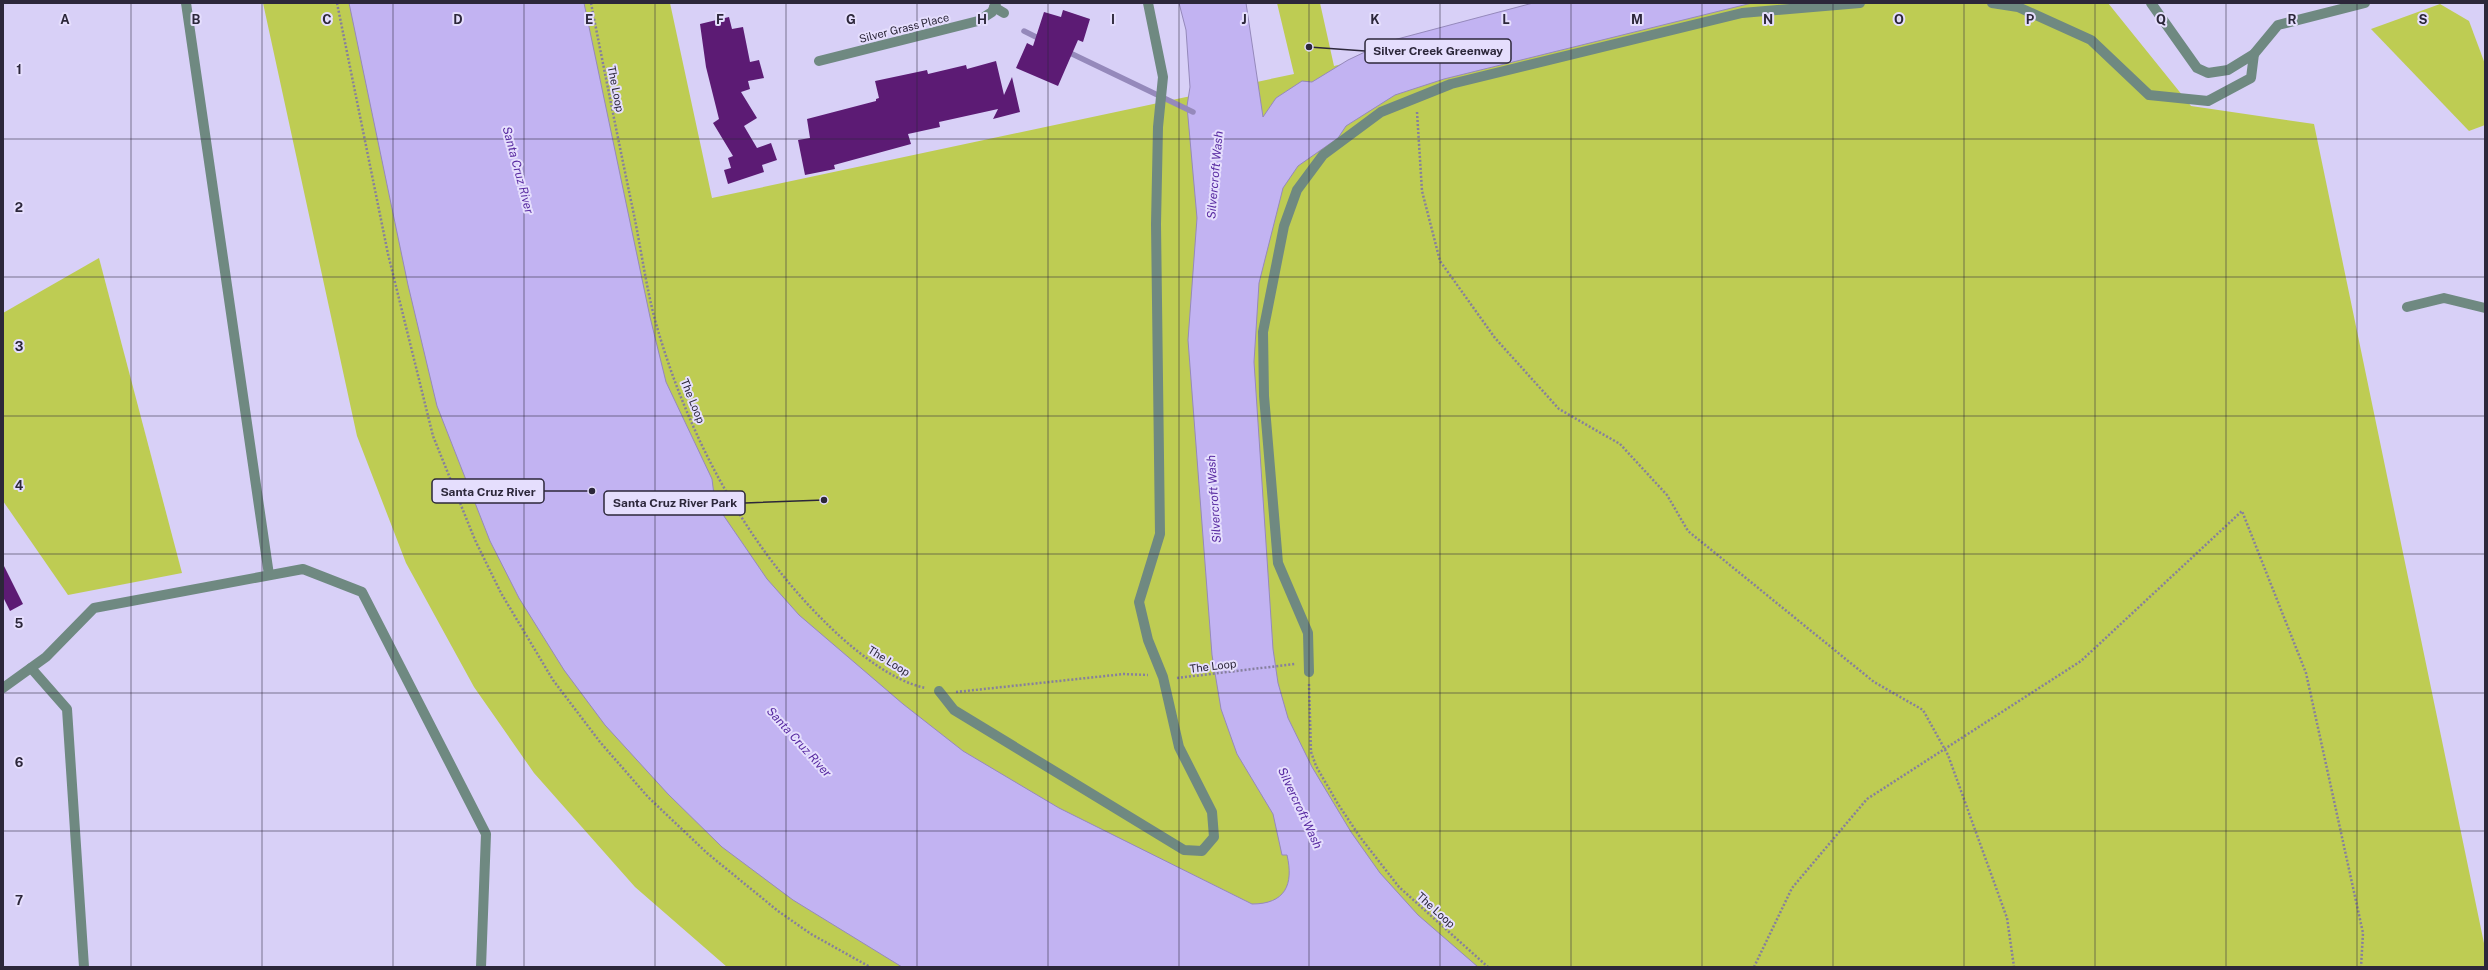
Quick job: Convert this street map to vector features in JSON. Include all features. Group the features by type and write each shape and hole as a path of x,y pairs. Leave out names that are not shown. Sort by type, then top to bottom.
{"street":[{"path":"186,3 269,575"},
{"path":"939,691 954,710 1184,850 1202,851 1214,837 1212,812 1180,748 1164,677 1148,640 1139,602 1160,534 1156,224 1158,127 1163,77 1148,3"},
{"path":"1309,672 1308,634 1278,563 1264,396 1263,332 1284,226 1297,190 1322,155 1381,112 1451,84 1742,13 1860,3"},
{"path":"1992,3 2018,7 2091,40 2149,95 2208,101 2251,78 2254,54"},
{"path":"2151,3 2197,68 2208,73 2228,70 2254,54 2278,25 2365,3"},
{"path":"994,7 1004,13"},
{"name":"Silver Grass Place","path":"819,61 959,27 978,21 994,7"},
{"path":"2406,307 2444,298 2485,308"},
{"path":"3,688 46,657 94,608 303,568 362,592 486,834 481,967"},
{"path":"31,668 67,708 84,967"}],"path":[{"path":"337,3 388,254 433,436 475,540 501,593 553,680 600,742 648,797 707,853 778,911 811,934 870,967"},
{"name":"The Loop","path":"591,3 655,320 687,412 716,472 761,546 808,606 848,644 902,680 920,688 939,691 973,691 1124,674 1182,678 1291,664 1302,665 1309,672 1311,752 1316,766 1338,804 1360,837 1399,887 1488,967"},
{"path":"1416,98 1422,191 1440,261 1494,338 1559,409 1620,444 1667,495 1688,531 1874,682 1923,710 1945,749 2007,918 2014,967"},
{"path":"1754,967 1792,888 1867,799 2081,661 2242,511 2306,672 2363,934 2361,967"}],"green space":[{"path":"263,3 670,3 712,198 1294,74 1277,3 1320,3 1334,66 1608,3 2108,3 2191,106 2314,124 2485,948 2485,967 727,967 635,887 534,773 474,687 406,563 357,436"},
{"path":"2440,4 2469,21 2485,64 2485,125 2469,131 2371,29"},
{"path":"99,258 182,573 68,595 3,501 3,313"}],"water":[{"name":"Santa Cruz River","path":"349,3 584,3 650,317 666,382 712,479 715,503 767,579 799,615 903,704 963,751 1059,808 1252,904 1272,901 1284,891 1288,884 1289,866 1287,855 1282,855 1273,814 1237,754 1221,709 1212,655 1188,340 1197,218 1187,106 1190,87 1186,30 1179,3 1246,3 1263,117 1276,98 1302,81 1312,82 1348,60 1386,42 1533,3 1752,3 1444,79 1395,95 1346,126 1338,138 1298,166 1283,188 1259,283 1254,362 1273,649 1278,683 1288,718 1312,767 1351,832 1380,873 1418,915 1478,967 902,967 793,900 722,847 668,794 605,725 564,670 519,598 490,541 437,406 408,285"}],"building":[{"path":"1063,10 1090,19 1083,42 1078,40 1058,86 1016,68 1027,43 1033,46 1044,12 1061,17"},
{"path":"729,17 732,29 743,27 750,62 759,60 764,78 748,81 750,89 741,92 757,118 744,126 757,148 771,143 777,160 762,165 764,172 728,184 724,170 731,168 728,158 733,156 713,123 719,119 706,67 700,24"},
{"path":"996,61 1004,95 1012,77 1020,112 993,119 998,109 939,122 940,127 908,134 911,144 834,165 835,169 805,175 798,140 810,138 807,119 876,101 876,99 879,98 875,81 927,70 928,74 966,65 967,69"},
{"path":"3,564 23,604 10,611 3,597"}],"waterway":[{"path":"1024,31 1042,40"},
{"path":"1066,51 1193,112"}],"place":[{"name":"Silver Creek Greenway","path":"1309,47"},
{"name":"Santa Cruz River","path":"592,491"},
{"name":"Santa Cruz River Park","path":"824,500"}],"water label":[{"name":"Silvercroft Wash","path":"1215,175"},
{"name":"Silvercroft Wash","path":"1214,499"},
{"name":"Silvercroft Wash","path":"1300,808"}]}
